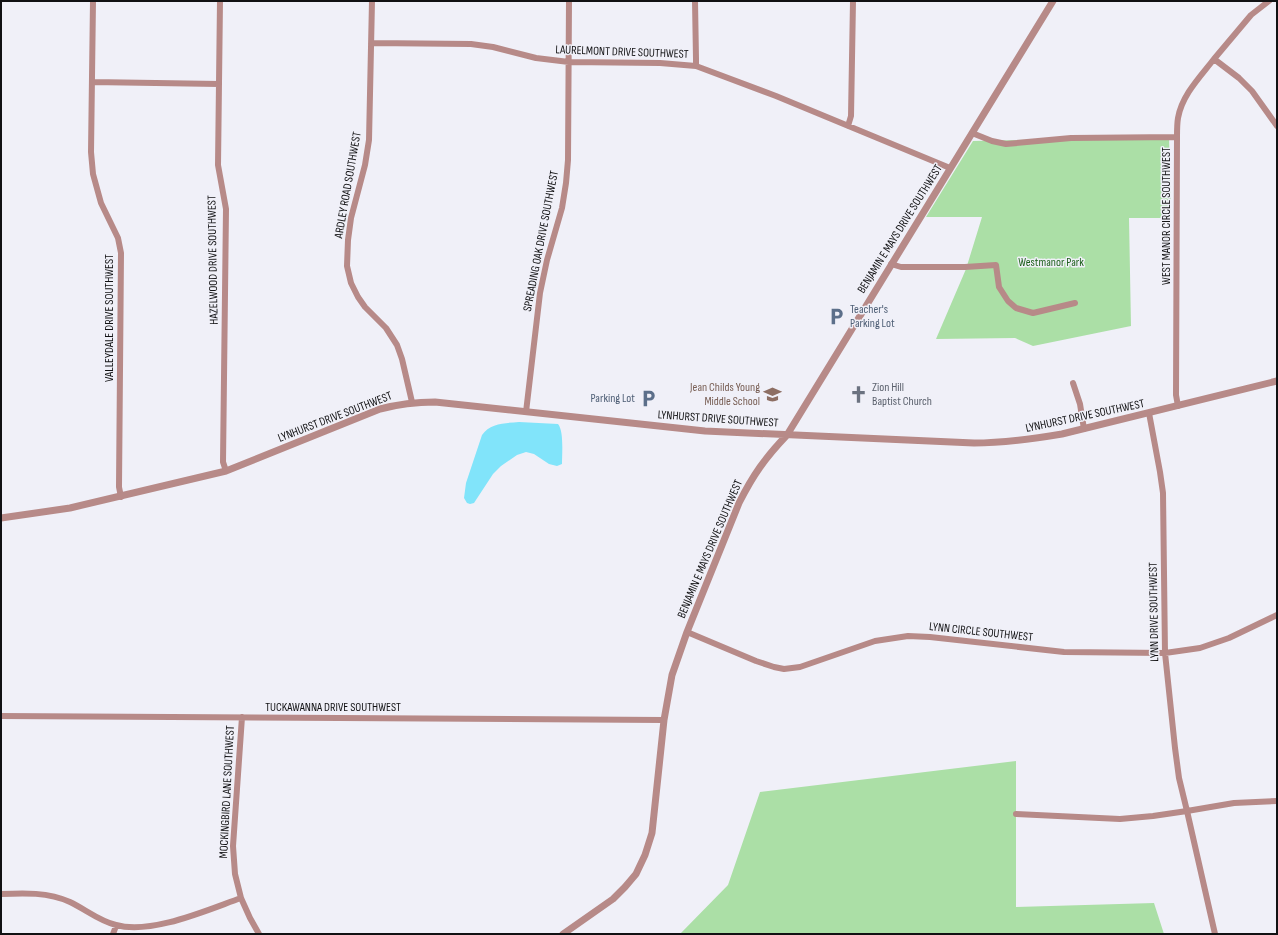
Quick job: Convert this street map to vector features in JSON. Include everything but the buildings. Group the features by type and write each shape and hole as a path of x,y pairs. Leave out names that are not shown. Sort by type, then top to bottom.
{"street":[{"name":"VALLEYDALE DRIVE SOUTHWEST","path":"93,1 91,152 93,174 101,203 118,238 121,253 119,487 121,496"},
{"name":"HAZELWOOD DRIVE SOUTHWEST","path":"220,1 218,165 226,209 223,454 223,462 226,471"},
{"name":"ARDLEY ROAD SOUTHWEST","path":"372,1 369,140 351,218 348,240 348,266 351,283 358,298 386,328 397,345 402,359 412,402"},
{"name":"SPREADING OAK DRIVE SOUTHWEST","path":"526,412 540,293 547,260 562,208 566,183 568,160 569,1"},
{"path":"695,1 696,66"},
{"path":"848,126 851,116 852,1"},
{"name":"BENJAMIN E MAYS DRIVE SOUTHWEST","path":"563,934 613,899 636,874 646,855 652,833 664,720 672,675 687,632 748,484 762,464 787,435 1053,1"},
{"path":"1176,137 1178,118 1183,101 1190,90 1251,15 1270,1"},
{"name":"LAURELMONT DRIVE SOUTHWEST","path":"371,43 471,44 493,47 536,58 569,62 660,63 696,66 769,94 950,168"},
{"path":"1214,59 1239,78 1252,91 1277,126"},
{"path":"92,82 219,84"},
{"name":"WEST MANOR CIRCLE SOUTHWEST","path":"972,133 992,141 1006,144 1071,138 1176,137 1176,395 1178,406"},
{"path":"891,264 901,266 957,267 996,265 999,287 1008,301 1016,308 1033,313 1075,302"},
{"name":"LYNHURST DRIVE SOUTHWEST","path":"1,518 70,508 226,471 380,409 412,402 435,402 705,431 1003,443 1084,429 1277,381"},
{"path":"1073,383 1080,404 1084,429"},
{"name":"LYNN DRIVE SOUTHWEST","path":"1149,413 1163,493 1165,653 1175,748 1179,778 1216,934"},
{"name":"LYNN CIRCLE SOUTHWEST","path":"687,632 756,662 774,668 784,669 800,667 875,641 908,636 930,637 1064,652 1165,653 1200,648 1229,638 1277,615"},
{"name":"TUCKAWANNA DRIVE SOUTHWEST","path":"1,716 664,720"},
{"name":"MOCKINGBIRD LANE SOUTHWEST","path":"242,717 233,846 235,874 241,898 259,934"},
{"path":"1016,814 1120,819 1153,816 1234,803 1277,801"},
{"path":"1,894 33,893 50,895 69,902 116,926 137,928 162,925 241,898"},
{"path":"113,934 116,926"}],"green space":[{"name":"Westmanor Park","path":"1169,137 1171,218 1129,218 1131,326 1033,346 1015,338 936,339 966,269 982,217 926,217 973,141"},
{"path":"1016,761 1016,907 1154,903 1164,934 680,934 728,885 760,792"}],"water":[{"path":"519,422 558,424 562,437 562,464 557,466 549,464 534,454 526,452 517,455 501,466 493,474 474,503 467,503 464,498 466,483 482,435 489,428 494,426 504,423"}],"place":[{"name":"Teacher's Parking Lot","path":"837,316"},
{"name":"Jean Childs Young Middle School","path":"773,394"},
{"name":"Zion Hill Baptist Church","path":"859,394"},
{"name":"Parking Lot","path":"648,398"}]}
